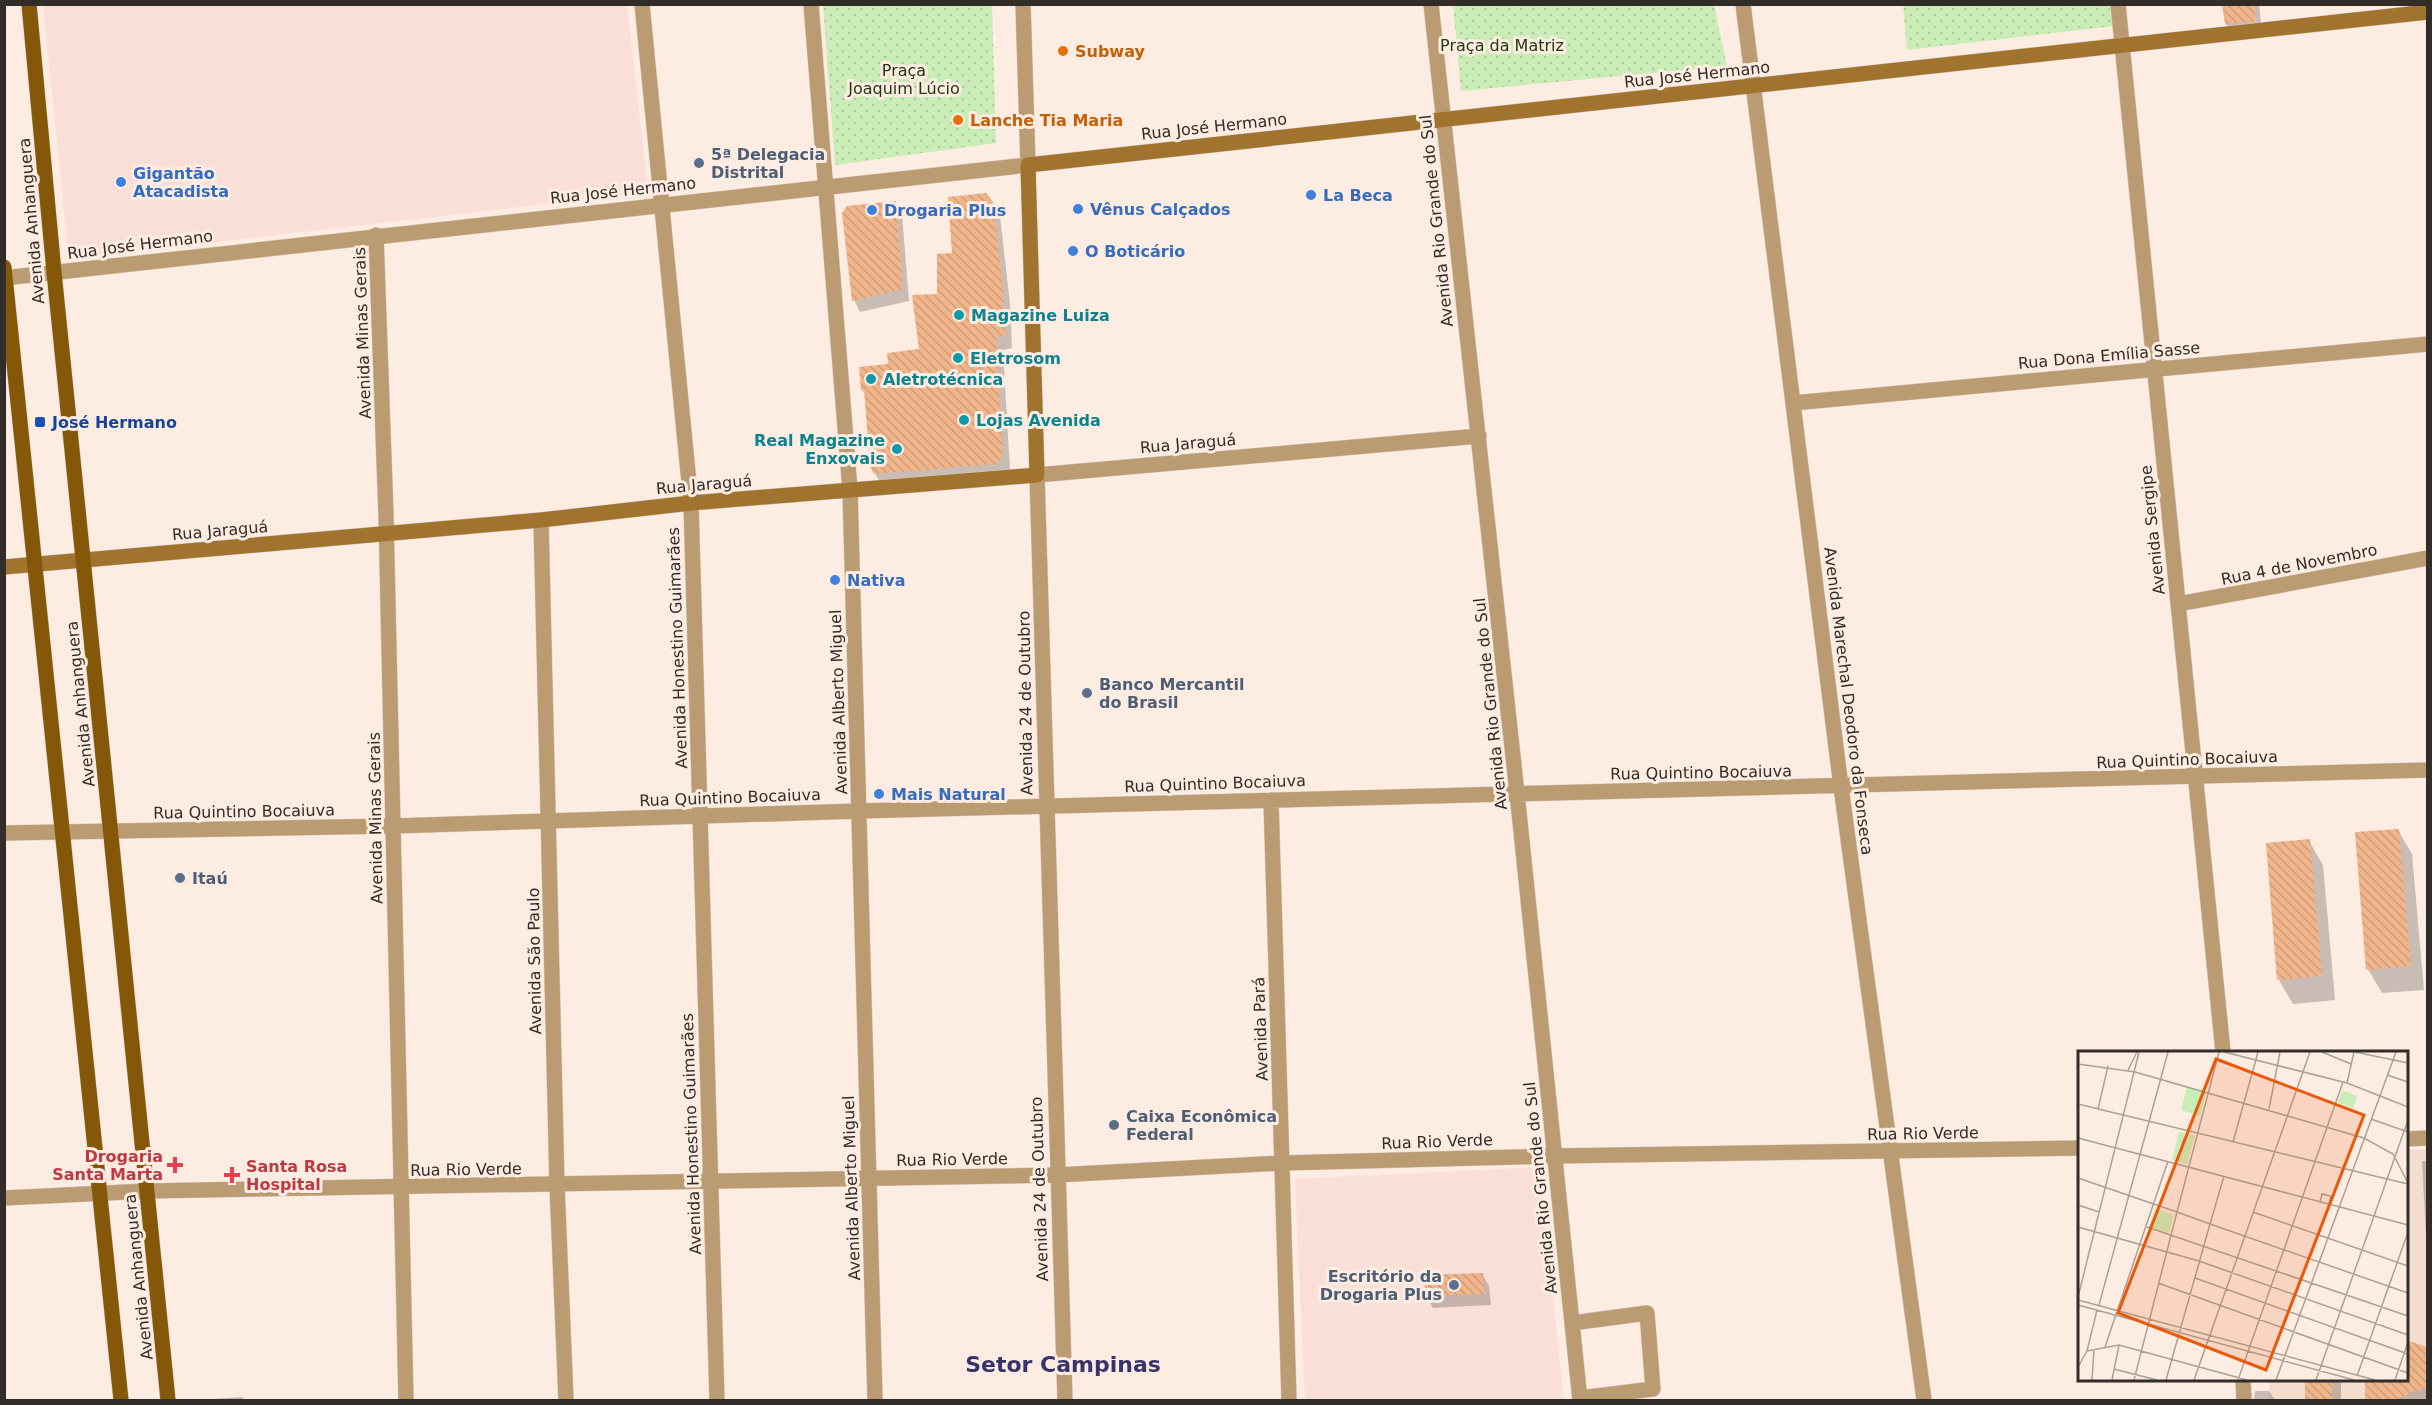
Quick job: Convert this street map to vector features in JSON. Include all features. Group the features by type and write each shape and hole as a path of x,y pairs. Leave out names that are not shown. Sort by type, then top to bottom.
{"main road":[{"name":"Avenida Anhanguera","path":"29,4 168,1401"},
{"name":"Rua José Hermano","path":"1028,165 2427,12"},
{"name":"Avenida 24 de Outubro","path":"1028,165 1037,475"},
{"name":"Avenida Anhanguera","path":"5,274 121,1401"},
{"name":"Rua Jaraguá","path":"4,567 541,520 691,502 1037,475"}],"street":[{"name":"Avenida Honestino Guimarães","path":"642,4 691,502 717,1401"},
{"name":"Avenida Alberto Miguel","path":"811,4 850,490 875,1401"},
{"name":"Avenida 24 de Outubro","path":"1023,4 1028,165"},
{"name":"Avenida Rio Grande do Sul","path":"1431,4 1479,436 1580,1400"},
{"name":"Avenida Marechal Deodoro da Fonseca","path":"1743,4 1841,787 1893,1152 1924,1401"},
{"name":"Avenida Sergipe","path":"2118,4 2223,1051"},
{"name":"Rua José Hermano","path":"5,274 54,272 1028,165"},
{"name":"Avenida Minas Gerais","path":"376,235 387,533 406,1401"},
{"name":"Rua Dona Emília Sasse","path":"1793,403 2427,344"},
{"name":"Rua Jaraguá","path":"1037,475 1479,436"},
{"name":"Avenida 24 de Outubro","path":"1037,475 1056,1175 1065,1401"},
{"name":"Avenida São Paulo","path":"541,520 558,1185 566,1401"},
{"name":"Rua 4 de Novembro","path":"2178,604 2427,558"},
{"name":"Rua Quintino Bocaiuva","path":"4,833 393,826 859,811 2427,770"},
{"name":"Avenida Pará","path":"1271,800 1289,1401"},
{"path":"2408,1139 2427,1138"},
{"name":"Rua Rio Verde","path":"4,1198 147,1191 1056,1175 1282,1163 1555,1156 2078,1148"},
{"path":"1572,1323 1647,1314 1653,1389 1580,1400"},
{"path":"2243,1381 2244,1401"}],"shaded area":[{"path":"43,5 627,5 648,192 69,259"},
{"path":"2427,1149 2427,1400 2270,1400 2269,1381 2408,1381 2408,1150"},
{"path":"1539,1167 1564,1400 1305,1400 1295,1179"}],"green space":[{"name":"Praça Joaquim Lúcio","path":"823,5 992,5 996,143 835,165"},
{"name":"Praça da Matriz","path":"1453,5 1714,5 1727,66 1461,91"},
{"path":"1903,5 2113,5 2115,26 1907,50"}],"building":[{"path":"2222,4 2254,4 2256,21 2225,24"},
{"path":"986,193 993,202 1006,335 996,337 1003,456 996,464 874,474 870,467 864,390 861,390 859,367 888,364 887,353 919,349 912,295 937,294 937,254 952,253 948,197"},
{"path":"896,201 903,289 852,301 842,213 847,206"},
{"path":"2399,829 2411,966 2366,970 2355,832"},
{"path":"2310,839 2322,976 2277,980 2266,843"},
{"name":"Escritório da Drogaria Plus","path":"1483,1273 1485,1294 1425,1296 1424,1275"},
{"path":"2408,1341 2427,1347 2427,1387 2390,1401 2365,1401 2365,1381 2408,1381"},
{"path":"2305,1381 2332,1381 2332,1401 2305,1401"}],"place":[{"name":"Subway","path":"1063,51"},
{"name":"Lanche Tia Maria","path":"958,120"},
{"name":"5ª Delegacia Distrital","path":"699,163"},
{"name":"Gigantão Atacadista","path":"121,182"},
{"name":"La Beca","path":"1311,195"},
{"name":"Vênus Calçados","path":"1078,209"},
{"name":"Drogaria Plus","path":"872,210"},
{"name":"O Boticário","path":"1073,251"},
{"name":"Magazine Luiza","path":"959,315"},
{"name":"Eletrosom","path":"958,358"},
{"name":"Aletrotécnica","path":"871,379"},
{"name":"Lojas Avenida","path":"964,420"},
{"name":"José Hermano","path":"40,422"},
{"name":"Real Magazine Enxovais","path":"897,449"},
{"name":"Nativa","path":"835,580"},
{"name":"Banco Mercantil do Brasil","path":"1087,693"},
{"name":"Mais Natural","path":"879,794"},
{"name":"Itaú","path":"180,878"},
{"name":"Caixa Econômica Federal","path":"1114,1125"},
{"name":"Drogaria Santa Marta","path":"175,1165"},
{"name":"Santa Rosa Hospital","path":"232,1175"},
{"name":"Escritório da Drogaria Plus","path":"1454,1285"}],"district":[{"name":"Setor Campinas","path":"1063,1364"}]}
